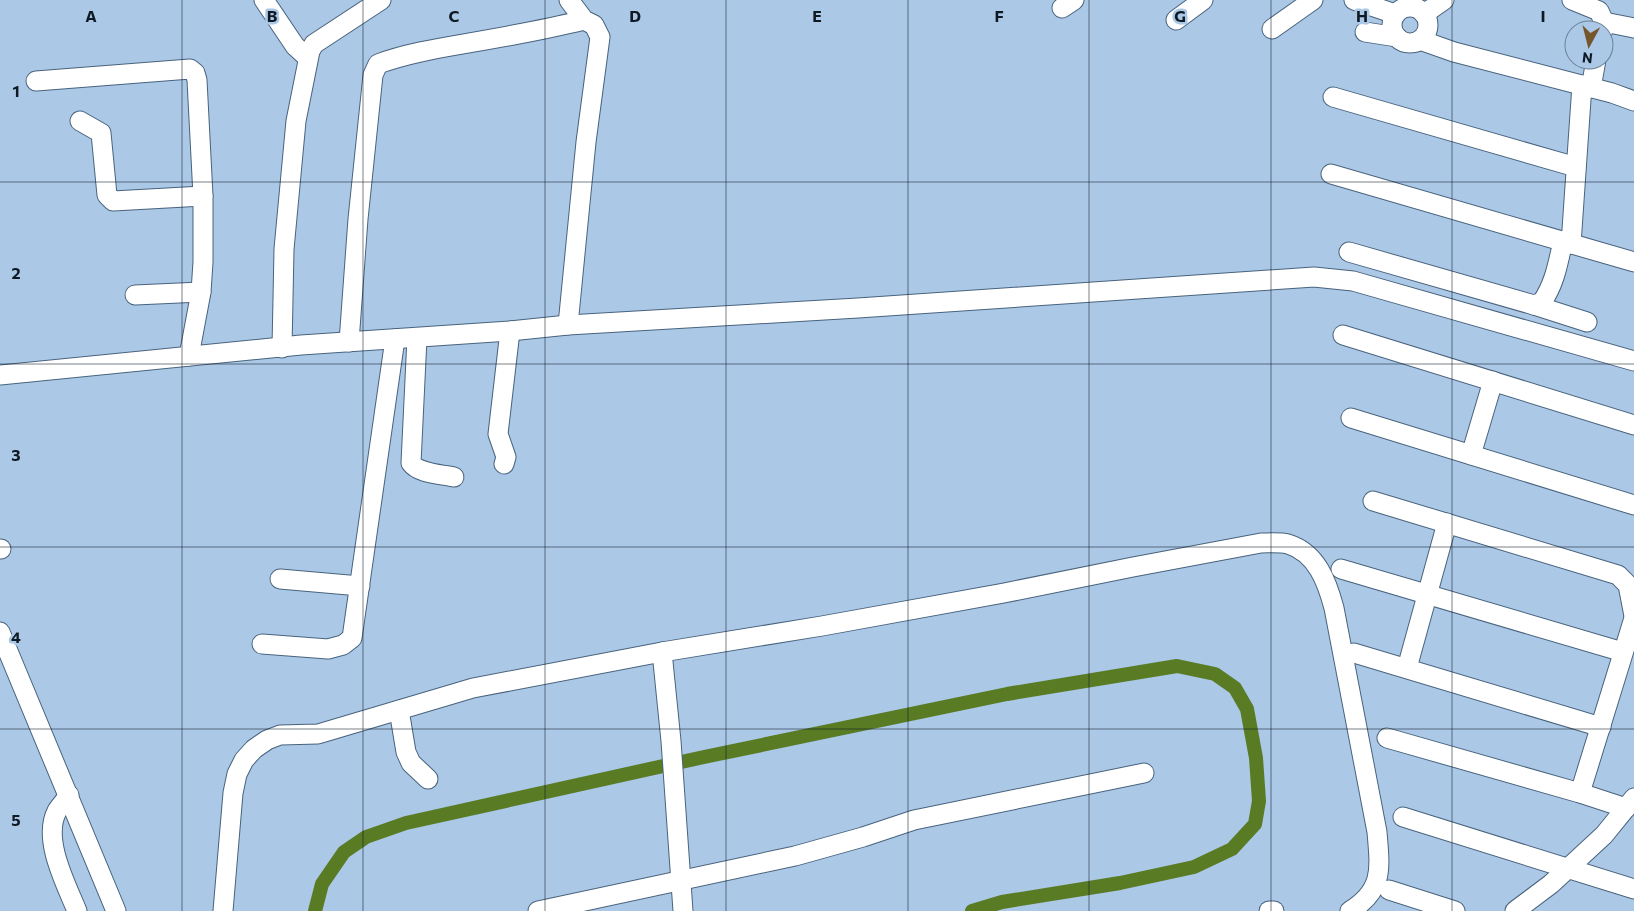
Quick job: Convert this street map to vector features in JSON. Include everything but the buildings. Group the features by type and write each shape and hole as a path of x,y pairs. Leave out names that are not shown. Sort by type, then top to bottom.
{"street":[{"path":"264,0 295,46 308,58"},
{"path":"282,348 284,239 296,121 308,58 314,44 381,0"},
{"path":"568,325 586,142 600,36 594,25 584,20 569,0"},
{"path":"1176,20 1203,0"},
{"path":"1272,28 1313,0"},
{"path":"1354,0 1395,14"},
{"path":"1424,14 1444,0"},
{"path":"1572,0 1600,12 1602,20"},
{"path":"1365,32 1397,38 1410,44 1424,36 1428,25 1424,14 1419,10 1405,8 1395,14 1391,25 1397,38"},
{"path":"349,342 360,200 373,75 378,64 428,50 545,30 584,20"},
{"path":"1614,27 1634,28"},
{"path":"1420,40 1454,52 1634,101"},
{"path":"36,81 190,69 195,74 198,80 203,196 201,292 189,356"},
{"path":"1534,305 1542,302 1550,290 1567,243 1586,87 1592,70"},
{"path":"1333,97 1576,167"},
{"path":"80,121 101,133 107,195 113,201 203,196"},
{"path":"1331,174 1634,262"},
{"path":"1349,252 1587,322"},
{"path":"0,375 189,356 568,325 858,308 1314,277 1352,281 1634,361"},
{"path":"135,295 201,292"},
{"path":"504,464 506,457 498,434 510,331"},
{"path":"1343,334 1634,425"},
{"path":"417,338 411,463 414,467 426,472 454,477"},
{"path":"262,644 328,649 343,645 352,638 395,339"},
{"path":"1471,455 1493,381"},
{"path":"1351,418 1634,505"},
{"path":"1373,501 1618,575 1628,585 1634,617 1580,793"},
{"path":"1407,668 1447,523"},
{"path":"222,911 233,793 237,774 244,760 254,749 267,740 280,736 318,734 473,688 662,652 976,598 1133,566 1276,542 1288,544 1299,550 1310,558 1320,570 1327,583 1336,618 1377,832 1380,868 1377,881 1363,903 1350,911"},
{"path":"1341,569 1623,652"},
{"path":"280,579 360,586"},
{"path":"0,632 116,911"},
{"path":"662,652 671,741 683,911"},
{"path":"1354,652 1601,726"},
{"path":"399,710 406,752 411,763 428,779"},
{"path":"1387,738 1580,793 1630,803 1604,834 1551,884 1515,911"},
{"path":"538,911 795,856 864,837 914,820 1144,772"},
{"path":"69,796 57,812 53,829 53,842 57,859 77,911"},
{"path":"1403,817 1634,889"},
{"path":"1389,890 1455,911"},
{"path":"1269,911 1274,911"}],"waterway":[{"path":"315,911 322,884 344,852 366,837 406,823 704,757 1007,694 1177,666 1215,674 1235,688 1247,709 1256,758 1259,801 1255,824 1232,849 1194,867 1120,883 1002,902 972,911"}]}
